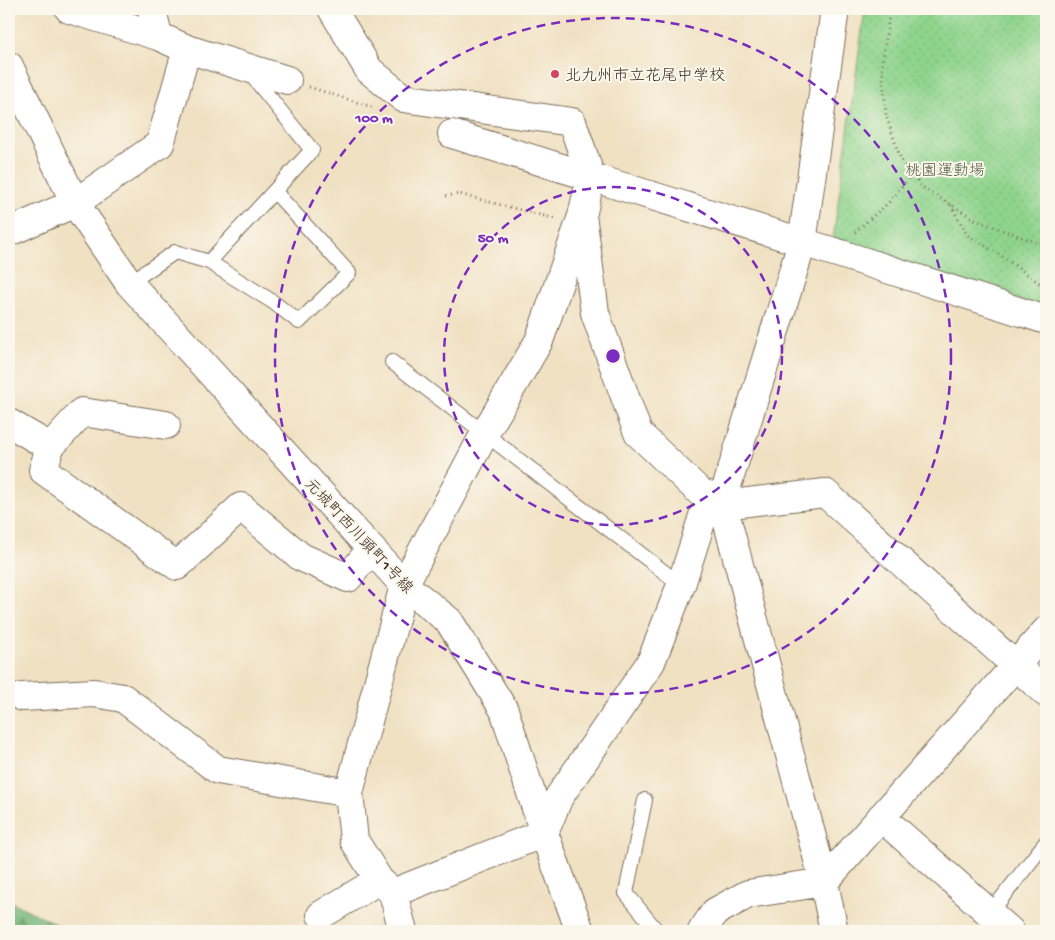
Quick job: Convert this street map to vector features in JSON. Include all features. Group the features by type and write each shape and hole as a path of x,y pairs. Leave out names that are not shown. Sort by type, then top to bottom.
{"street":[{"path":"69,9 158,36 187,48 288,80"},
{"path":"152,9 158,36"},
{"path":"332,9 369,70 403,98 572,122 591,177 580,220 539,341 485,433 404,585 349,793 354,840 386,886 403,931"},
{"path":"834,931 824,882 723,502 802,243 835,9"},
{"path":"9,232 75,203 160,144 187,48"},
{"name":"元城町西川頭町1号線","path":"9,66 75,203 129,282 404,585 449,620 504,710 544,833 580,931"},
{"path":"452,134 844,255 1046,320"},
{"path":"580,220 595,313 638,433 701,493 723,502 825,493 1046,693"},
{"path":"166,425 82,412 50,447 43,470 177,566 241,507 300,557 348,578 371,549"},
{"path":"9,423 50,447"},
{"path":"321,915 386,886 544,833 559,797 651,662 681,585 704,516 723,502"},
{"path":"702,931 715,912 748,894 824,882 1046,632"},
{"path":"22,697 94,693 123,698 218,770 349,793"},
{"path":"881,817 1010,931"}],"lane":[{"path":"209,262 312,150 243,66"},
{"path":"129,282 175,252 209,262 273,302 299,322 349,273 275,192"},
{"path":"392,362 681,585"},
{"path":"645,800 626,893 657,931"},
{"path":"990,913 1046,842"}],"path":[{"path":"890,9 882,65 886,115 901,160 922,187 978,221 1046,246"},
{"path":"288,80 377,109"},
{"path":"844,255 853,234 888,203 912,174"},
{"path":"446,196 459,194 580,220"},
{"path":"951,204 967,235 1002,256 1046,288"}],"green space":[{"name":"桃園運動場","path":"865,9 1046,9 1046,309 833,239"},
{"path":"9,901 71,931 9,931"}],"place":[{"name":"北九州市立花尾中学校","path":"555,74"}]}
